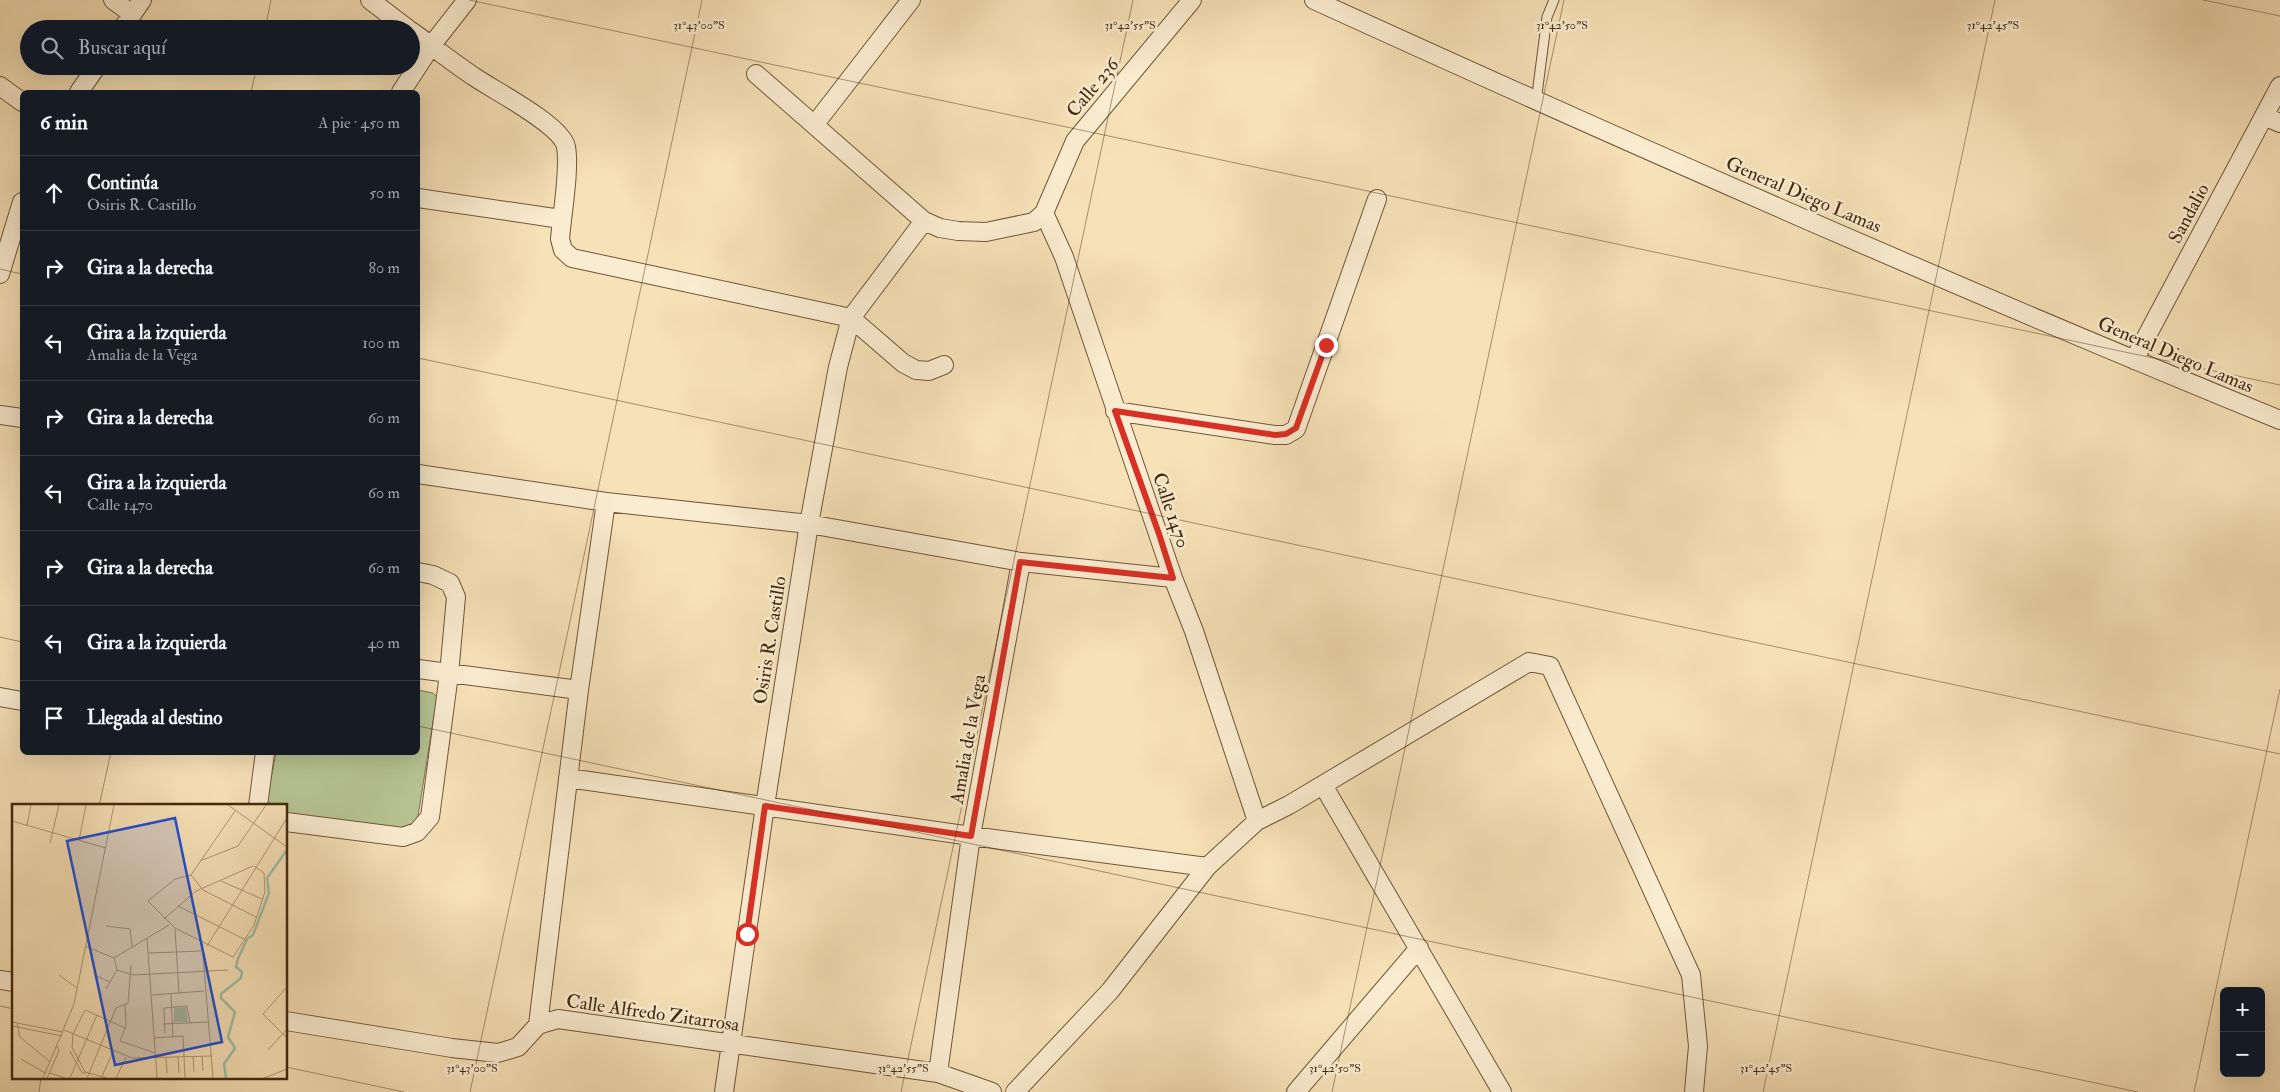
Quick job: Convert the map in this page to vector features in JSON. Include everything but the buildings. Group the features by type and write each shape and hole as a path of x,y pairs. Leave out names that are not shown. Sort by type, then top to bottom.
{"street":[{"path":"113,0 137,7 128,20"},
{"path":"370,0 397,20"},
{"path":"420,63 466,0"},
{"path":"815,124 912,0"},
{"name":"Calle 236","path":"1044,213 1075,141 1192,0"},
{"name":"General Diego Lamas","path":"1314,0 1536,102 2134,360 2280,420"},
{"path":"420,38 471,75 535,114 556,131 566,145 567,159 560,239 563,250 572,258 851,318 903,363 916,370 929,371 944,366"},
{"path":"756,74 924,221 940,228 986,232 1034,222 1044,213"},
{"path":"80,90 91,75"},
{"path":"402,90 412,75"},
{"path":"0,86 20,101"},
{"name":"Sandalio","path":"2134,360 2272,120 2280,86"},
{"path":"420,198 562,219"},
{"path":"1115,411 1275,435 1286,434 1296,428 1377,199"},
{"path":"0,274 20,209"},
{"name":"Calle 1470","path":"1044,213 1064,257 1173,578 1194,631 1257,821"},
{"name":"Osiris R. Castillo","path":"724,1092 765,806 809,524 838,367 851,318 924,221"},
{"path":"0,415 20,418"},
{"path":"420,474 606,502 809,524 1020,562 1173,578"},
{"path":"288,1021 452,1048 498,1053 518,1047 538,1024 579,690 606,502"},
{"name":"Amalia de la Vega","path":"938,1073 971,836 1020,562"},
{"path":"288,822 382,836 403,837 417,832 430,817 449,674 456,597 450,583 433,574 420,572"},
{"path":"1015,1092 1110,991 1207,867 1257,821 1289,806 1529,662 1550,666 1691,975 1698,1046 1694,1092"},
{"path":"420,669 579,690"},
{"path":"0,697 20,701"},
{"path":"258,804 265,755"},
{"path":"568,778 971,836 1207,867"},
{"path":"1323,785 1502,1092"},
{"path":"1296,1092 1419,948"},
{"name":"Calle Alfredo Zitarrosa","path":"538,1024 558,1020 938,1073 992,1092"}],"lane":[{"path":"1536,102 1547,17 1554,0"}],"green space":[{"path":"420,690 433,693 437,697 418,816 414,825 401,831 288,815 288,804 266,804 276,755 420,755"}],"route":[{"path":"747,934 765,806 971,836 1020,562 1173,578 1115,411 1275,435 1286,434 1296,428 1326,345"}]}
